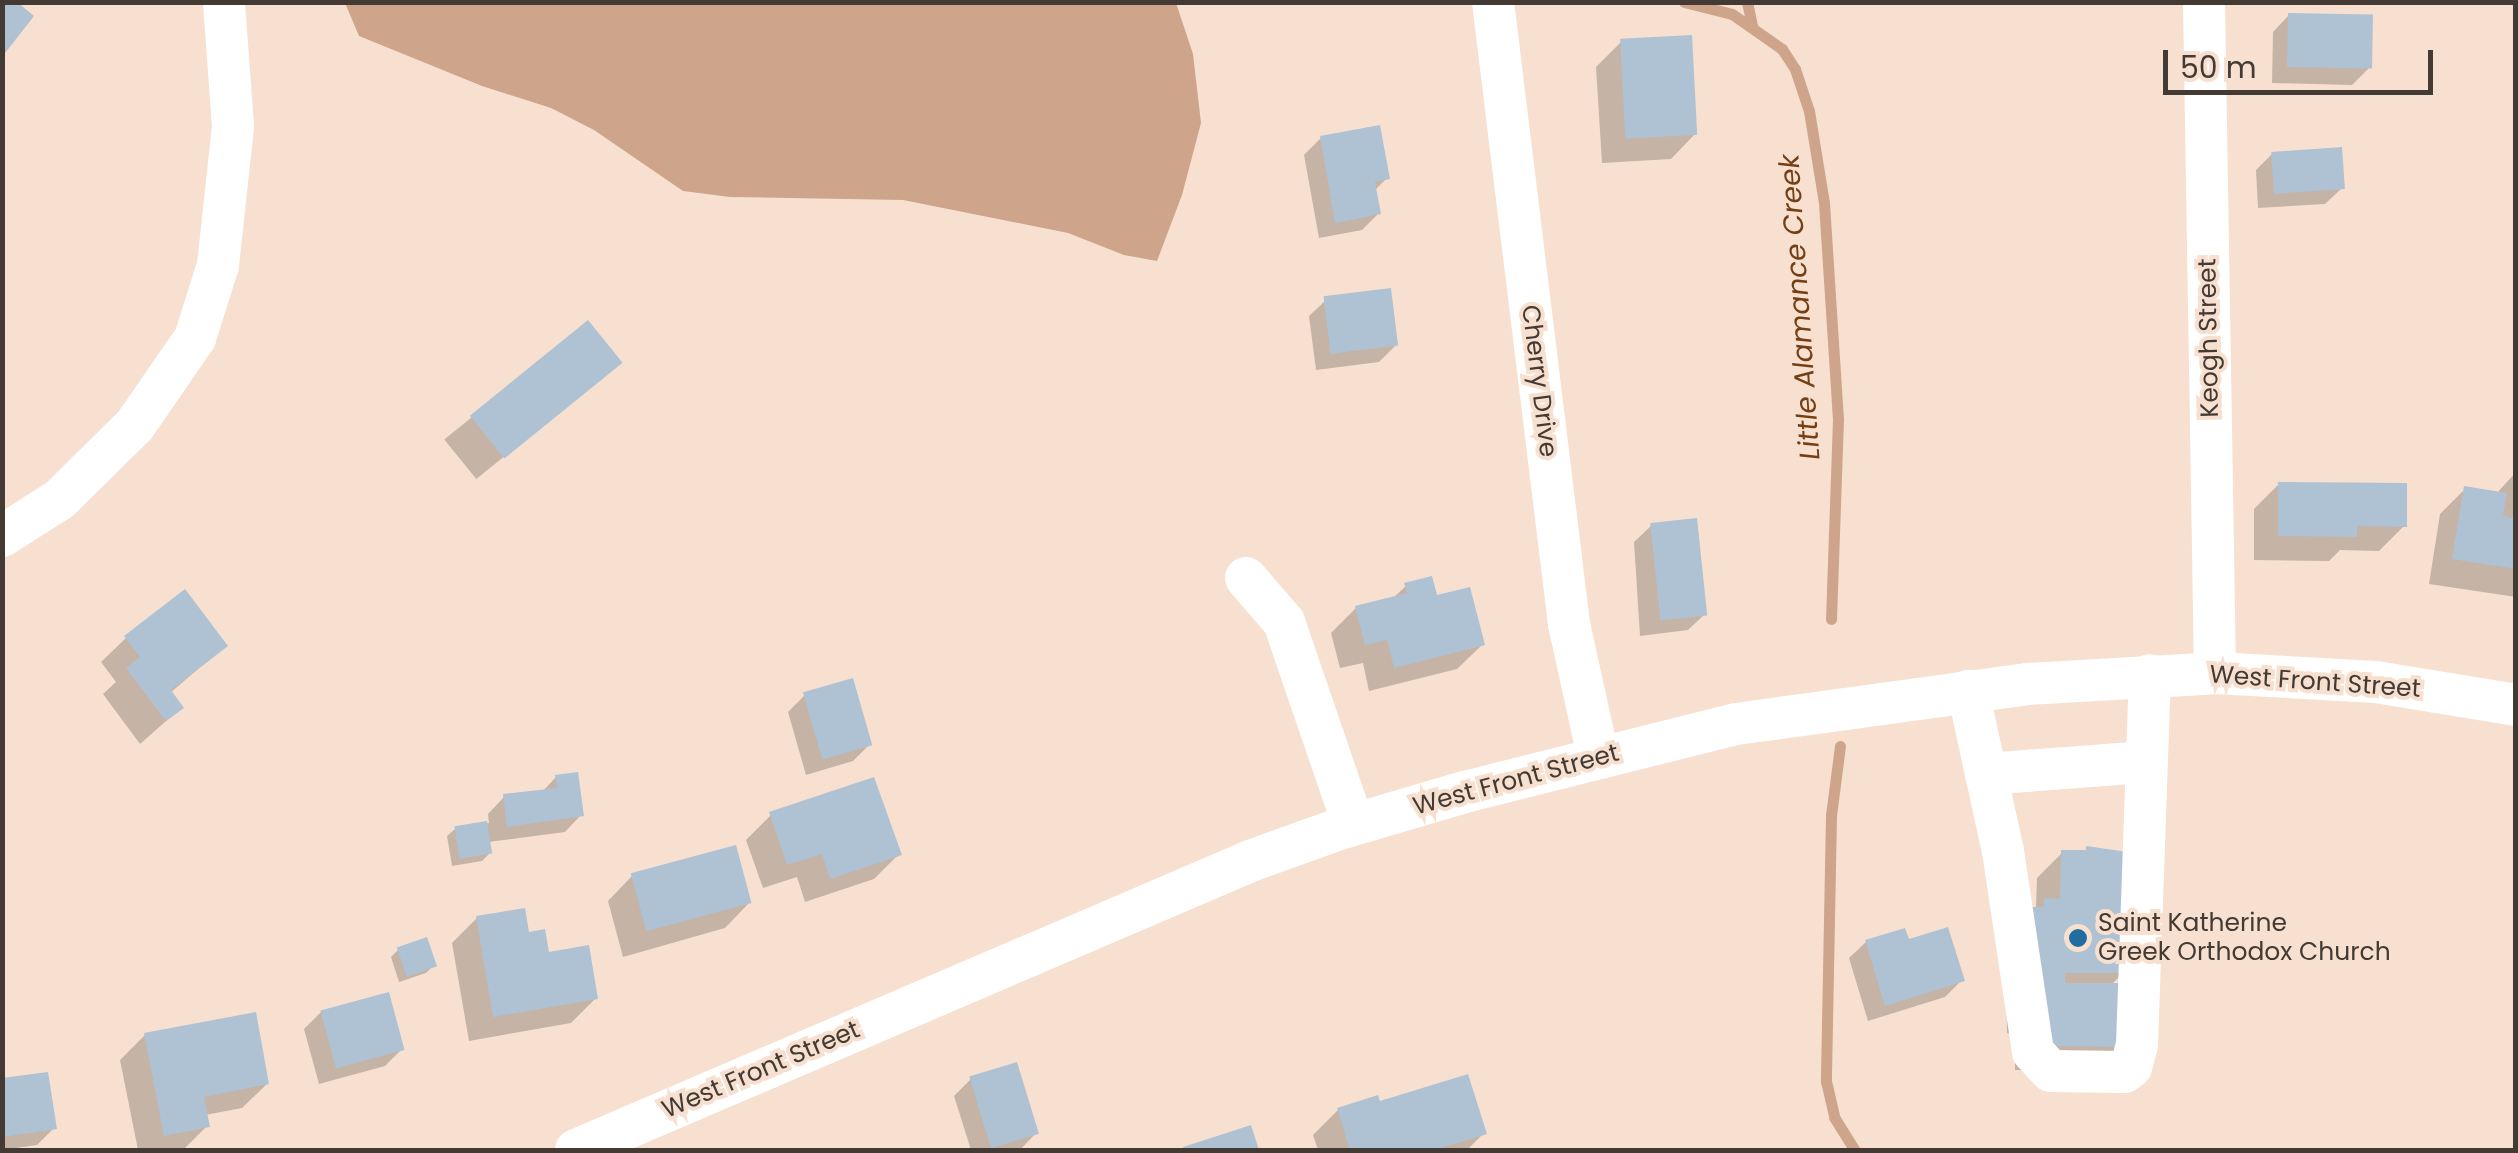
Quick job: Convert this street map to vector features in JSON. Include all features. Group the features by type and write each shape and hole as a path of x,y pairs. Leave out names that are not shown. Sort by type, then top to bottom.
{"street":[{"path":"2,536 60,499 135,426 195,338 218,265 233,126 224,2"},
{"name":"Cherry Drive","path":"1493,2 1570,624 1598,756"},
{"name":"Keogh Street","path":"2204,2 2215,672"},
{"path":"1246,578 1284,622 1353,824"},
{"name":"West Front Street","path":"576,1150 1138,906 1353,824 1598,756 1736,724 1968,691 2215,672 2376,682 2516,705"},
{"path":"1968,691 2022,961 2033,1052 2040,1064 2063,1073 2124,1072 2131,1067 2137,1045 2150,675"},
{"path":"1986,774 2147,762"}],"shaded area":[{"path":"345,3 1176,3 1193,54 1201,123 1182,195 1157,261 1124,255 1068,233 903,200 730,197 683,191 594,130 551,108 482,86 359,36"}],"building":[{"path":"2,2 17,2 34,16 2,57"},
{"path":"2288,13 2373,14 2372,68 2287,67"},
{"path":"1692,35 1697,135 1625,139 1620,39"},
{"path":"1380,125 1390,179 1375,182 1381,214 1335,223 1320,136"},
{"path":"2342,147 2345,189 2274,194 2271,152"},
{"path":"1391,288 1398,346 1331,354 1324,296"},
{"path":"588,320 623,363 504,458 470,416"},
{"path":"2278,482 2407,483 2407,527 2357,526 2357,537 2278,536"},
{"path":"2464,486 2507,493 2503,516 2512,518 2516,510 2516,569 2452,559"},
{"path":"1697,518 1707,615 1661,620 1650,523"},
{"path":"1432,576 1437,595 1470,587 1485,645 1394,668 1387,640 1365,645 1355,606 1407,593 1404,583"},
{"path":"185,589 228,646 171,690 184,708 166,721 126,668 140,657 124,636"},
{"path":"853,678 872,745 822,760 803,692"},
{"path":"578,772 584,816 507,827 503,794 557,788 555,775"},
{"path":"874,777 902,855 830,879 822,854 787,865 769,812"},
{"path":"487,821 492,854 460,859 454,826"},
{"path":"736,845 752,903 646,931 631,873"},
{"name":"Saint Katherine Greek Orthodox Church","path":"2086,846 2128,852 2126,973 2065,973 2065,983 2126,983 2125,1047 2039,1046 2030,907 2044,907 2044,898 2060,899 2061,850 2086,850"},
{"path":"525,908 529,932 545,929 549,952 589,945 598,999 493,1017 476,916"},
{"path":"1948,927 1965,981 1885,1006 1865,940 1905,928 1909,939"},
{"path":"427,937 437,966 407,977 397,947"},
{"path":"389,992 405,1050 336,1068 320,1010"},
{"path":"256,1012 269,1084 204,1097 210,1127 164,1136 144,1033"},
{"path":"1017,1062 1039,1134 991,1148 969,1077"},
{"path":"48,1072 57,1129 2,1137 2,1078"},
{"path":"1468,1074 1487,1134 1434,1150 1350,1150 1337,1108 1378,1095 1380,1101"},
{"path":"1251,1125 1259,1150 1184,1150 1183,1147"}],"waterway":[{"name":"Little Alamance Creek","path":"1684,2 1732,14 1782,49 1795,69 1809,111 1824,203 1838,419 1831,619"},
{"path":"1747,2 1752,26"},
{"name":"Little Alamance Creek","path":"1840,746 1831,815 1826,1081 1834,1117 1855,1150"}],"place":[{"name":"Saint Katherine Greek Orthodox Church","path":"2078,938"}]}
